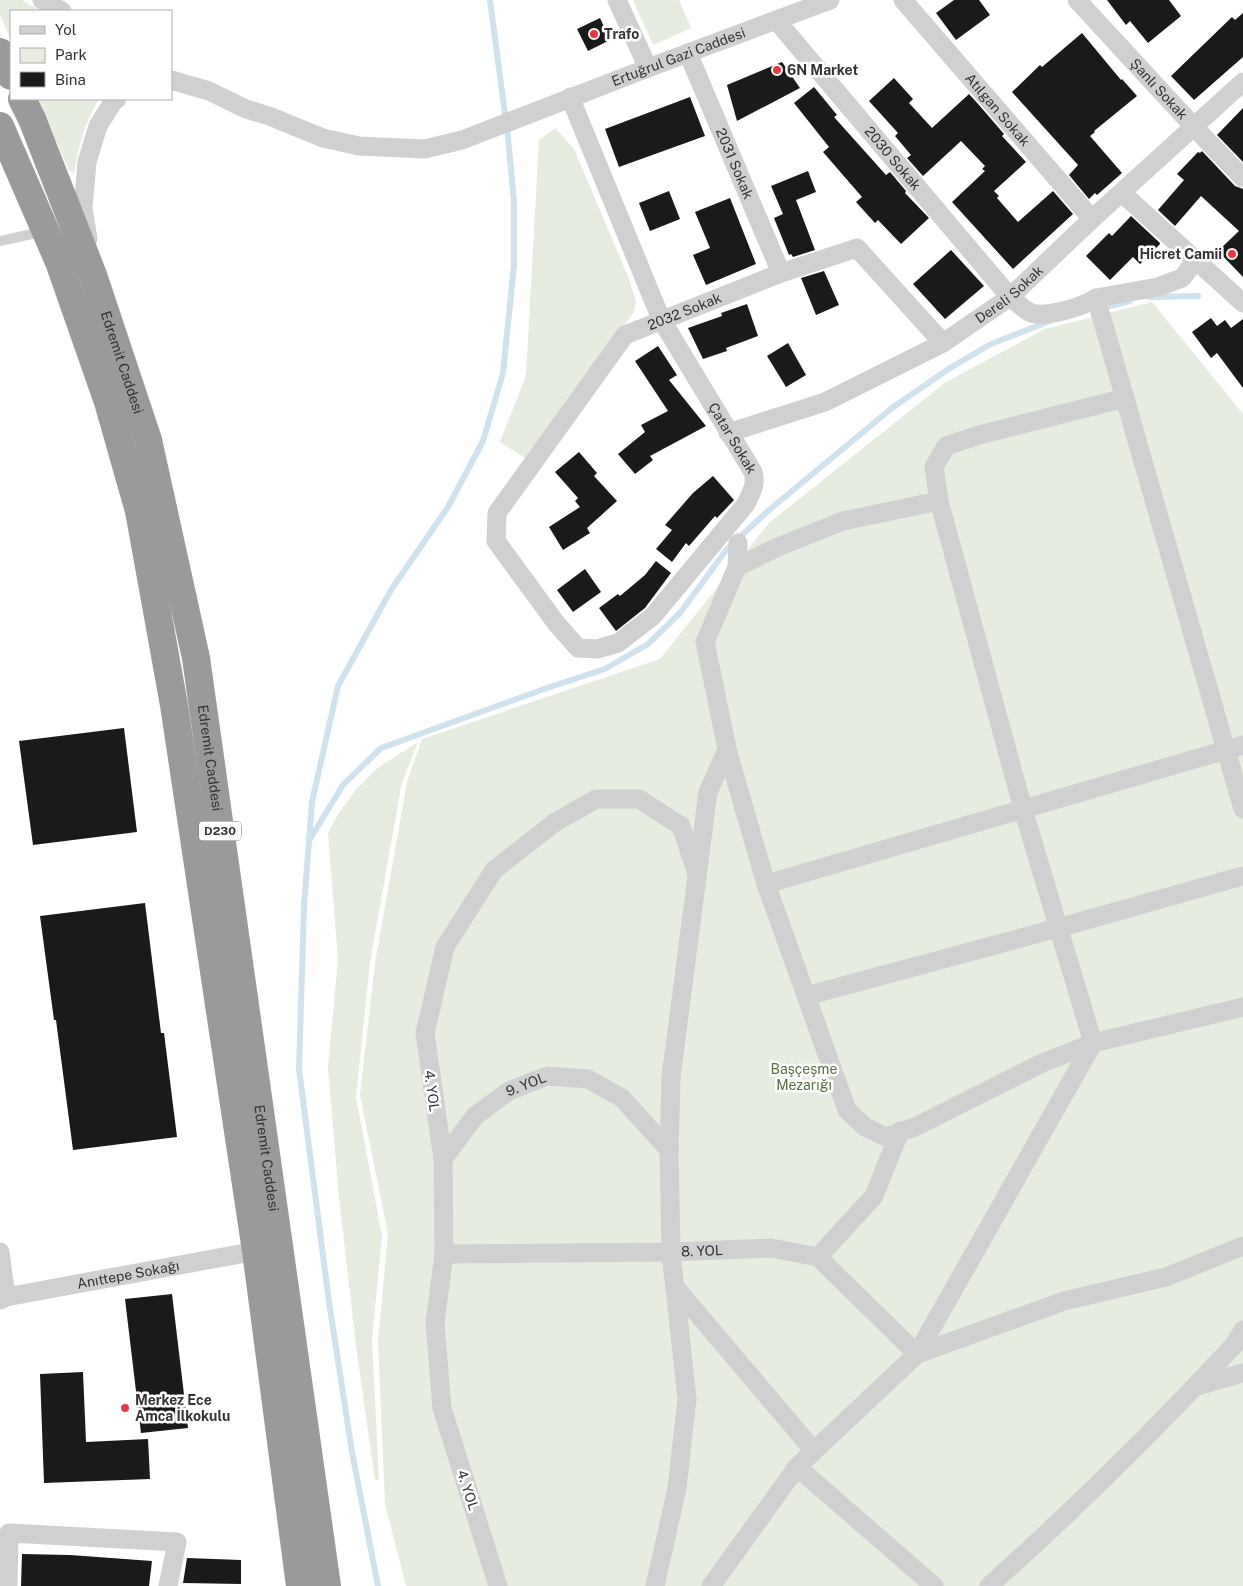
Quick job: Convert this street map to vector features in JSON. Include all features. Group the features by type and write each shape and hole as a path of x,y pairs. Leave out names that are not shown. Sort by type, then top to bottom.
{"highway":[{"path":"0,52 10,74"},
{"name":"Edremit Caddesi","path":"22,100 32,119 93,275 148,440 196,658 327,1586"},
{"name":"Edremit Caddesi","path":"0,126 59,262 108,402 139,511 174,705 256,1250 300,1586"}],"street":[{"path":"42,0 60,10"},
{"path":"616,0 648,68"},
{"name":"Ertuğrul Gazi Caddesi","path":"269,116 323,138 359,146 425,149 462,140 570,97 830,0"},
{"name":"Atılgan Sokak","path":"903,0 1092,219"},
{"name":"Şanlı Sokak","path":"1077,0 1243,178"},
{"name":"2030 Sokak","path":"776,20 1010,297 1029,312 1044,314 1088,304 1098,305 1158,287 1182,278 1196,260"},
{"name":"2031 Sokak","path":"688,53 781,272"},
{"path":"172,66 252,103 269,116"},
{"path":"172,80 209,92 246,109 269,116"},
{"name":"Dereli Sokak","path":"728,433 824,402 943,343 1010,297 1092,219 1195,128 1243,82"},
{"name":"Çatar Sokak","path":"496,541 556,623 578,648 597,649 618,643 653,616 746,504 754,487 755,479 753,472 661,319 570,97"},
{"path":"93,275 83,208 87,162 98,126 116,100"},
{"path":"1122,193 1243,303"},
{"name":"2032 Sokak","path":"496,541 497,513 625,335 661,319 781,272 857,248 943,343"},
{"path":"1098,305 1125,398 1234,747 1243,809"},
{"path":"711,1586 797,1467 917,1354 1094,1043 1023,809 939,501 934,467 946,446 979,434 1125,398"},
{"path":"737,567 778,547 843,521 939,501"},
{"path":"738,543 737,567 705,642 727,750 766,884 806,996 848,1110 865,1127 886,1136 900,1132 915,1127 1040,1064 1094,1043 1243,1007"},
{"path":"766,884 1234,747"},
{"path":"655,1586 677,1488 688,1399 671,1252 669,1150 671,1077 708,792 727,750"},
{"name":"4. YOL","path":"498,1586 442,1408 434,1323 444,1254 442,1159 425,1033 445,948 494,870 554,823 596,798 639,799 682,826 698,874"},
{"path":"806,996 1243,876"},
{"name":"9. YOL","path":"442,1159 475,1116 509,1092 547,1076 588,1079 622,1098 669,1150"},
{"path":"900,1132 874,1196 818,1257 917,1354"},
{"path":"917,1354 1064,1301 1166,1277 1243,1246"},
{"name":"8. YOL","path":"444,1254 671,1252 771,1248 818,1257"},
{"name":"Anıttepe Sokağı","path":"3,1299 256,1250"},
{"path":"0,1252 3,1299"},
{"path":"675,1287 814,1451"},
{"path":"989,1586 1050,1531 1167,1417 1235,1344 1243,1330"},
{"path":"1196,1386 1243,1373"},
{"path":"797,1467 934,1586"},
{"path":"8,1586 10,1533 177,1542 168,1586"}],"lane":[{"path":"0,241 46,231"}],"green space":[{"path":"0,0 22,0 39,10 10,10 10,38 0,15"},
{"path":"633,0 679,0 691,28 653,45"},
{"path":"37,100 98,100 89,117 83,135 74,174 69,170"},
{"path":"555,128 574,149 629,279 636,302 634,312 527,459 500,442 526,376 539,140"},
{"name":"Başçeşme Mezarığı","path":"1152,302 1243,414 1243,1586 406,1586 385,1504 378,1340 388,1234 360,1095 375,963 407,782 422,739 660,659 769,523 946,382 1045,329"},
{"path":"418,742 402,782 370,962 356,1097 382,1236 372,1340 379,1480 375,1480 356,1346 339,1197 328,1068 338,960 328,833 338,814 355,791 376,769"}],"building":[{"path":"954,0 979,0 990,15 956,40 936,13"},
{"path":"1107,0 1169,0 1181,16 1148,43 1130,21 1126,25"},
{"path":"1243,13 1243,57 1194,100 1171,76 1232,17 1235,20"},
{"name":"Trafo","path":"600,18 610,40 588,51 577,29"},
{"path":"1082,33 1121,80 1137,96 1090,136 1122,173 1097,195 1095,193 1089,199 1069,175 1078,165 1012,92 1040,65 1042,67"},
{"path":"782,62 800,88 737,121 727,85"},
{"path":"894,78 913,99 909,103 932,128 969,94 1004,134 1002,136 1026,162 994,191 999,196 997,198 1018,222 1053,191 1073,214 1013,269 952,202 985,171 982,169 985,166 961,141 923,176 907,158 911,155 895,136 898,133 869,101"},
{"path":"814,87 837,115 834,117 886,175 890,172 906,191 905,193 929,218 901,244 878,220 875,223 856,202 862,197 823,152 829,147 794,103"},
{"path":"690,97 705,136 619,167 605,129"},
{"path":"1243,108 1243,162 1217,135"},
{"path":"1202,151 1235,186 1243,189 1243,277 1218,251 1239,231 1201,196 1175,226 1158,210 1184,180 1177,174 1198,152"},
{"path":"808,171 816,192 796,200 815,250 793,257 791,254 789,255 774,218 783,214 771,186"},
{"path":"669,191 680,219 650,231 639,203"},
{"path":"730,198 756,264 706,285 693,255 710,248 695,212"},
{"path":"1131,216 1160,244 1140,264 1133,257 1110,280 1086,256 1109,233 1112,236"},
{"path":"951,250 984,286 945,319 913,284"},
{"path":"824,271 839,305 816,315 801,278"},
{"path":"747,304 758,336 726,348 727,351 703,359 688,328 722,316 721,313"},
{"path":"1211,318 1217,326 1225,320 1231,328 1243,319 1243,388 1217,353 1211,358 1192,332"},
{"path":"788,343 806,375 786,387 767,356"},
{"path":"658,346 677,375 669,380 706,426 650,456 653,460 635,474 618,454 645,432 641,425 668,411 635,361"},
{"path":"579,452 597,473 594,476 617,501 587,528 590,533 563,550 549,527 580,507 575,501 578,498 555,472"},
{"path":"713,476 734,500 717,518 715,516 689,546 686,543 672,562 656,549 672,530 665,525 693,493"},
{"path":"656,561 671,573 645,608 616,631 599,608 618,594 620,596 645,575"},
{"path":"585,569 601,592 573,612 557,590"},
{"path":"124,728 137,832 33,845 19,741"},
{"path":"145,903 161,1033 164,1033 177,1137 73,1150 40,916"},
{"path":"172,1294 188,1428 141,1433 125,1299"},
{"path":"83,1372 86,1442 148,1439 150,1479 44,1483 40,1374"},
{"path":"22,1554 70,1555 152,1561 149,1586 21,1586"},
{"path":"187,1558 241,1560 241,1584 183,1583"}],"waterway":[{"path":"378,1586 352,1452 329,1302 299,1069 304,906 312,802 338,686 391,590 448,507 483,441 503,373 514,265 514,202 508,137 490,0"},
{"path":"1149,297 1198,296"},
{"path":"1101,308 1130,301"},
{"path":"310,839 343,785 381,748 605,669 648,644 680,613 727,549 769,510 892,408 950,368 991,344 1050,321"}],"place":[{"name":"Trafo","path":"594,34"},
{"name":"6N Market","path":"777,70"},
{"name":"Hicret Camii","path":"1232,254"},
{"name":"Merkez Ece Amca İlkokulu","path":"125,1408"}]}
